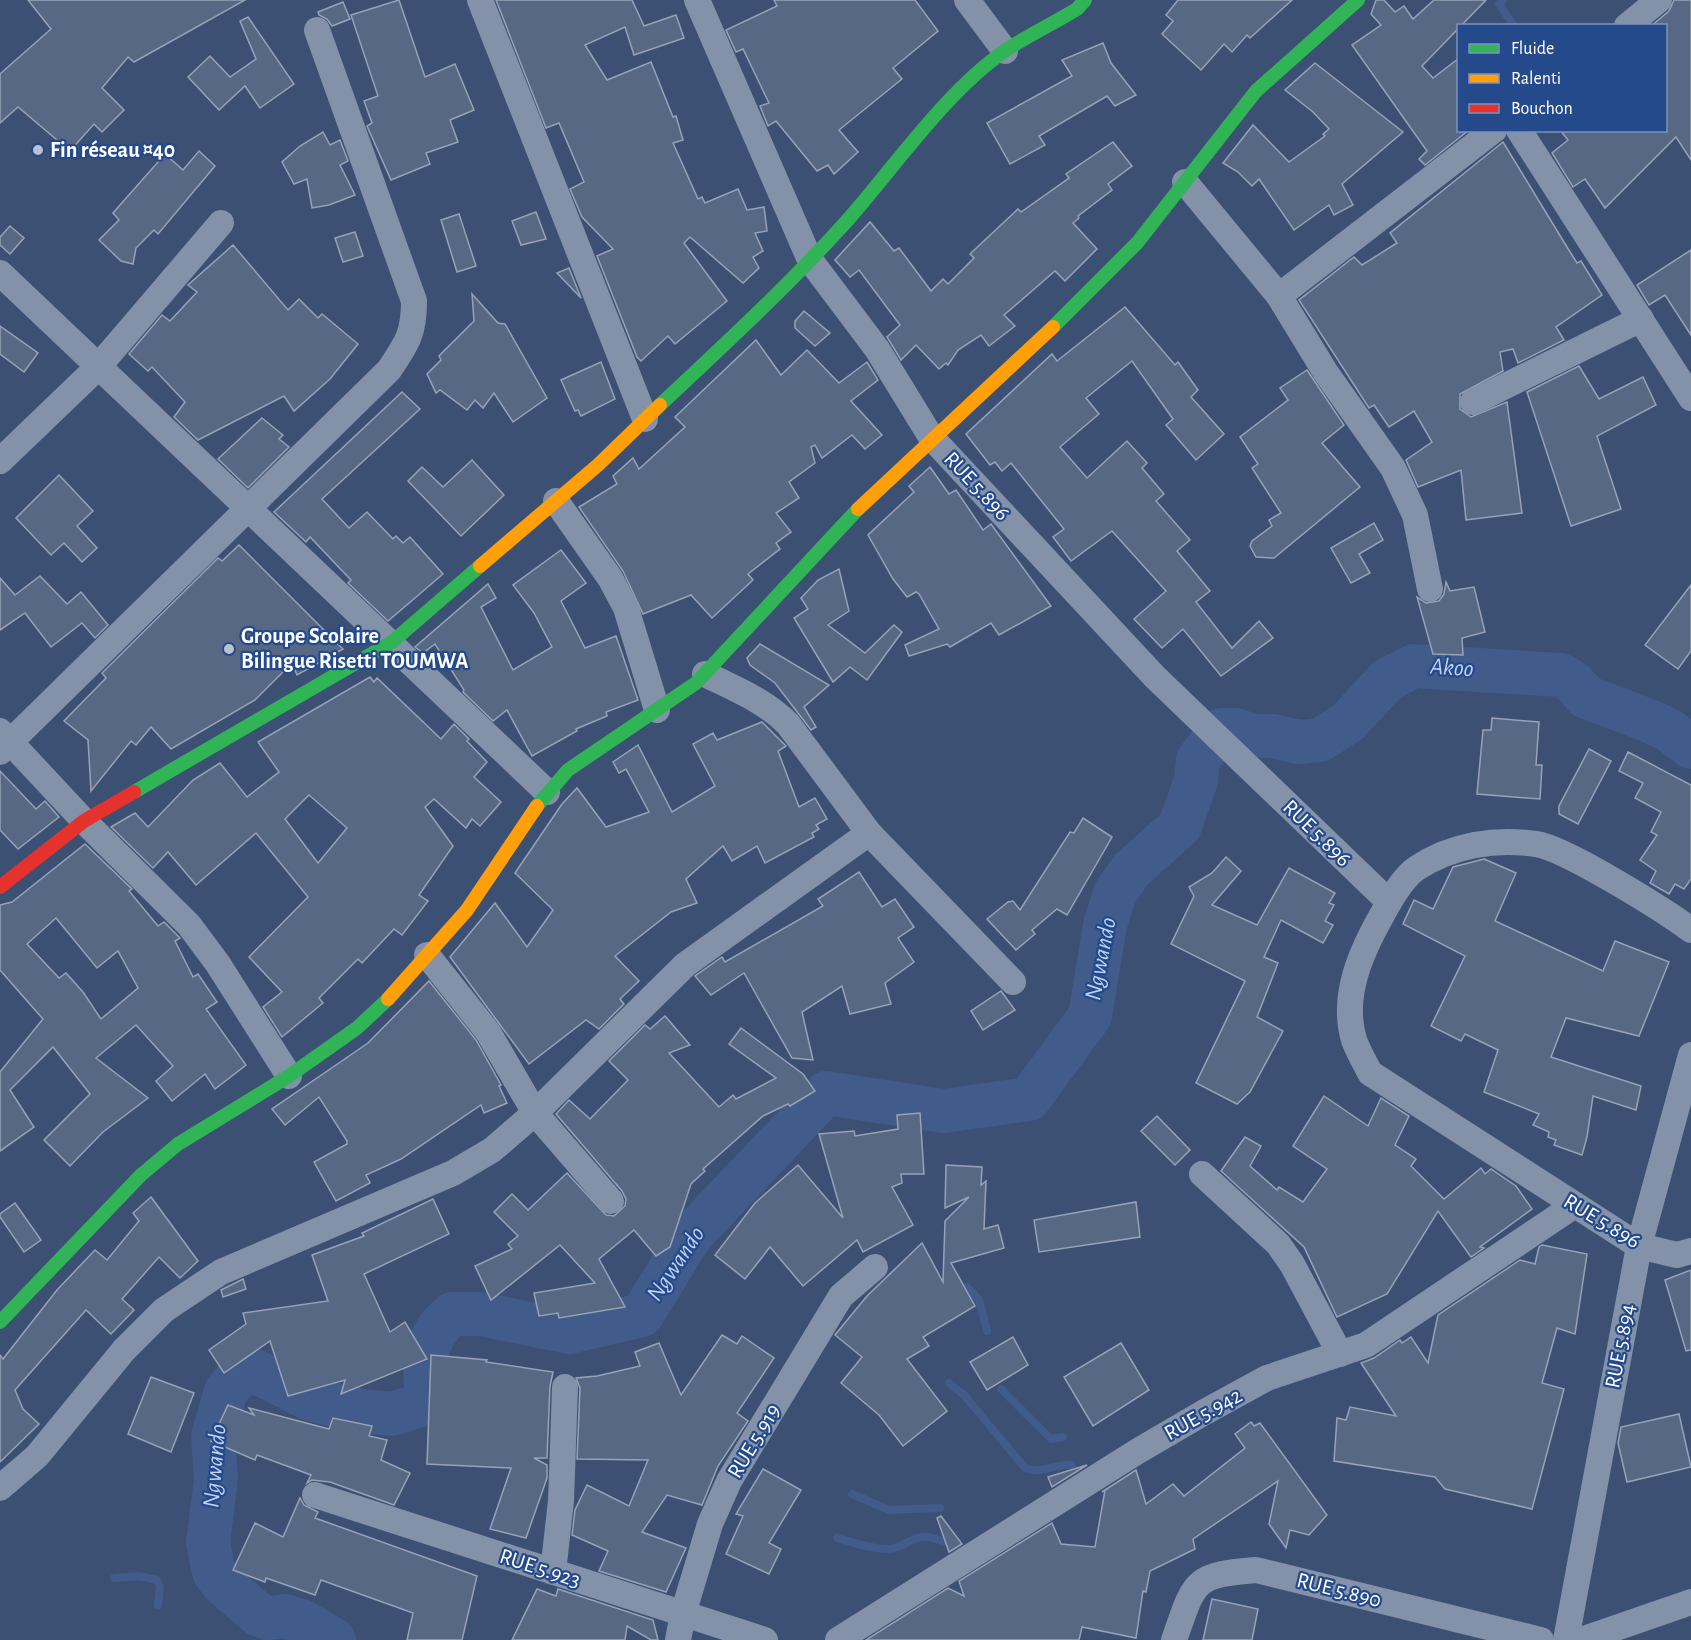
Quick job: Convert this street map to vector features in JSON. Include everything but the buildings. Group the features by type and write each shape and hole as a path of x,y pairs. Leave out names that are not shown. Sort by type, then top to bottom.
{"street":[{"path":"480,0 645,419"},
{"name":"RUE 5.896","path":"698,0 810,260 877,348 932,437 1155,677 1389,902 1364,946 1353,981 1350,1015 1354,1040 1370,1073 1639,1246 1677,1255 1691,1251"},
{"path":"966,0 1005,51"},
{"path":"0,887 84,821 392,642 556,501 810,260 928,124 1005,51 1077,9 1085,0"},
{"path":"0,1322 148,1168 178,1144 289,1076 357,1028 384,1003 467,910 547,792 568,770 657,710 705,674 855,511 932,437 1066,315 1137,243 1256,92 1358,0"},
{"path":"1629,24 1659,0"},
{"path":"289,1076 218,964 189,926 3,741 249,510 389,370 407,343 414,326 414,301 404,266 318,30"},
{"path":"1279,296 1491,132"},
{"path":"1520,132 1691,398"},
{"path":"1185,182 1279,296 1326,373 1393,468 1415,515 1430,589"},
{"path":"0,461 98,367 221,223"},
{"path":"0,273 249,510 392,642 547,792"},
{"path":"1473,402 1641,320"},
{"path":"556,501 610,578 626,608 657,710"},
{"path":"705,674 772,709 788,724 869,833 1013,982"},
{"path":"0,1488 37,1456 124,1350 165,1310 221,1272 453,1173 492,1150 535,1113 685,965 869,833"},
{"path":"1389,902 1416,869 1448,853 1483,843 1510,841 1539,844 1572,859 1691,930"},
{"path":"427,955 488,1032 535,1113 611,1201"},
{"name":"RUE 5.894","path":"1566,1640 1639,1246 1691,1055"},
{"path":"1202,1174 1282,1251 1292,1264 1340,1354"},
{"name":"RUE 5.942","path":"838,1640 1138,1451 1203,1413 1267,1378 1366,1346 1575,1205"},
{"name":"RUE 5.919","path":"678,1640 683,1614 710,1524 729,1481 840,1296 875,1267"},
{"path":"553,1572 561,1502 565,1387"},
{"name":"RUE 5.923","path":"315,1495 765,1640"},
{"name":"RUE 5.890","path":"1174,1640 1188,1600 1197,1585 1217,1573 1256,1570 1541,1640"},
{"path":"1581,1640 1691,1602"}],"waterway":[{"path":"1503,0 1499,4 1513,24"},
{"name":"Ngwando","path":"334,1640 302,1621 285,1616 268,1618 259,1615 222,1583 214,1572 208,1543 216,1479 213,1436 226,1391 241,1374 255,1371 310,1399 360,1411 392,1414 426,1403 427,1353 441,1324 453,1314 481,1314 569,1332 642,1315 691,1235 826,1093 943,1111 1029,1099 1090,1016 1105,925 1115,893 1131,870 1180,826 1196,780 1198,760 1221,730 1236,730 1253,736 1273,736 1299,742 1320,740 1348,722 1388,679 1414,666 1561,675 1573,682 1586,697 1669,730 1691,747"},
{"path":"967,1287 979,1300 987,1331"},
{"path":"949,1383 964,1395 1025,1468 1042,1470 1072,1465"},
{"path":"1001,1389 1051,1439 1063,1437"},
{"path":"852,1494 889,1510 940,1508"},
{"path":"837,1538 881,1549 895,1548 925,1537 944,1542"},
{"path":"114,1578 139,1576 157,1580 160,1587 158,1605"},
{"path":"265,1625 264,1633 267,1640"}],"traffic: fast":[{"path":"660,405 823,247 962,87 1006,50 1077,9 1085,0"},
{"path":"1053,327 1137,243 1256,91 1358,0"},
{"path":"537,806 568,770 696,683 858,509"},
{"path":"134,792 392,642 480,566"},
{"path":"0,1322 141,1175 178,1144 289,1076 357,1028 388,999"}],"traffic: slow":[{"path":"858,509 1053,327"},
{"path":"480,566 598,465 660,405"},
{"path":"388,999 467,910 537,806"}],"traffic: jam":[{"path":"0,887 84,821 134,792"}],"place":[{"name":"Fin réseau ¤40","path":"38,150"},
{"name":"Groupe Scolaire Bilingue Risetti TOUMWA","path":"229,649"}],"water label":[{"name":"Akoo","path":"1452,668"}]}
